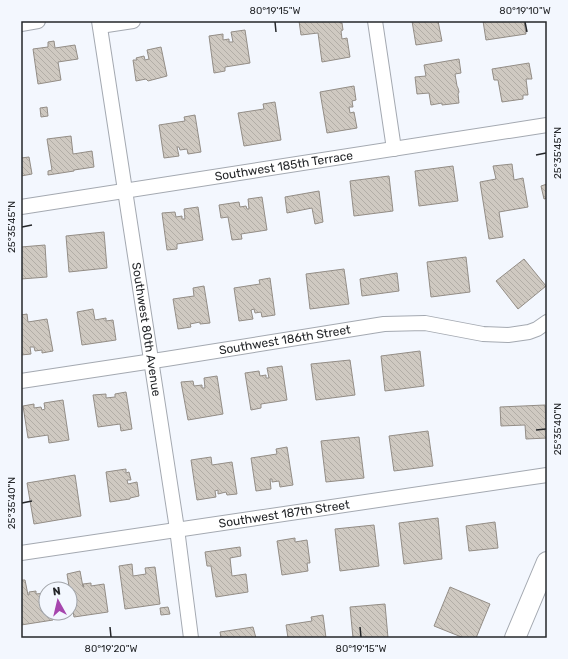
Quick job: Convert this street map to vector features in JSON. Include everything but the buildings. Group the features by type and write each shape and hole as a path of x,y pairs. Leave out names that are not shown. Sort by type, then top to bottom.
{"main road":[{"path":"515,638 547,562"}],"street":[{"path":"21,24 38,21"},
{"path":"100,23 133,21"},
{"path":"375,21 394,149"},
{"name":"Southwest 80th Avenue","path":"100,23 192,638"},
{"name":"Southwest 185th Terrace","path":"21,207 547,125"},
{"name":"Southwest 186th Street","path":"21,381 392,324 425,323 483,334 508,335 529,332 537,329 547,322"},
{"name":"Southwest 187th Street","path":"21,553 547,475"}]}
